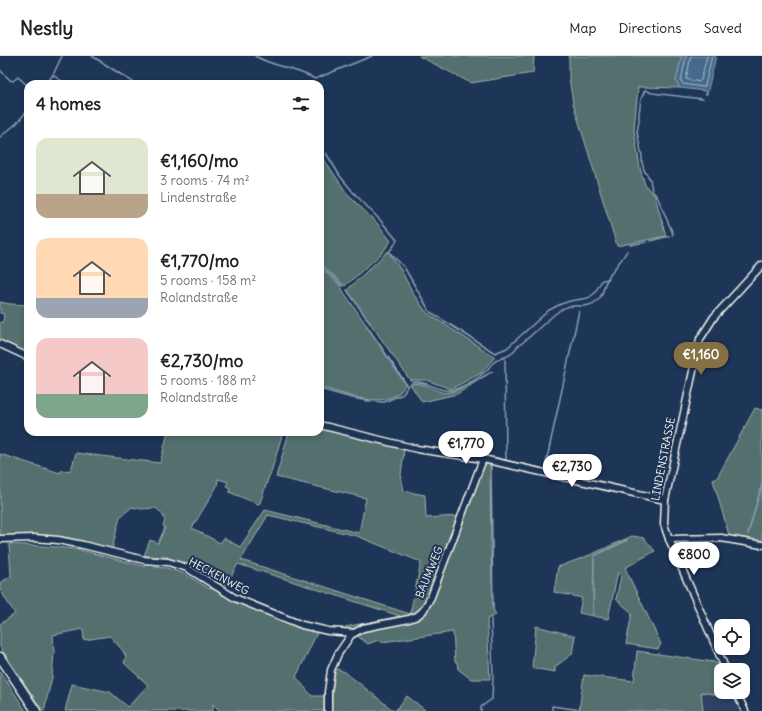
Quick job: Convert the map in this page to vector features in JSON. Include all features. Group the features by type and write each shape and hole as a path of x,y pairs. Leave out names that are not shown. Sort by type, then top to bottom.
{"main road":[{"path":"0,657 36,711"}],"street":[{"name":"LINDENSTRASSE","path":"723,663 669,539 664,524 665,500 700,339 714,317 762,265"},
{"path":"0,344 24,355"},
{"path":"324,426 417,449 483,459 665,500"},
{"name":"BAUMWEG","path":"354,633 363,628 409,620 421,614 430,597 483,459"},
{"name":"HECKENWEG","path":"0,539 34,538 58,540 144,560 168,562 187,568 235,598 302,624 328,631 354,633"},
{"path":"669,539 721,538 762,545"},
{"path":"328,711 328,692 331,670 338,654 354,633"},
{"path":"739,699 745,711"}],"shaded area":[{"path":"701,691 714,693 714,699 734,699 739,711 703,711"}],"green space":[{"path":"419,56 534,56 533,73 471,83"},
{"path":"569,56 682,56 676,81 680,88 638,87 634,130 640,168 645,185 655,196 666,236 617,246 573,103 569,78"},
{"path":"324,159 348,195 377,223 391,241 382,253 345,286 324,267"},
{"path":"388,251 401,270 414,295 427,313 495,357 481,373 451,389 426,380 410,380 347,290"},
{"path":"324,271 341,286 406,383 399,393 390,398 370,400 349,396 324,388"},
{"path":"0,302 24,305 24,352 0,340 0,322 3,322 4,314 0,313"},
{"path":"493,371 457,394 422,402 410,384 423,385 441,392 453,391 460,389"},
{"path":"755,408 762,410 762,544 745,539 728,537 729,535 713,480 717,478"},
{"path":"324,430 404,450 401,475 404,491 425,495 426,518 459,516 445,567 485,463 490,465 493,609 496,615 487,619 490,679 471,679 458,669 457,662 455,662 453,632 382,642 378,640 368,644 356,635 357,629 346,630 345,627 400,616 238,564 224,589 186,565 167,559 168,557 144,556 150,540 158,543 165,528 163,526 163,516 156,508 141,509 132,507 120,517 112,549 78,540 50,536 0,536 0,454 60,473 61,471 71,470 76,453 160,463 167,436 282,436 260,503 258,504 229,492 230,488 226,486 228,482 218,479 217,486 192,528 220,543 224,538 240,547 265,510 359,533 366,498 276,477 288,436 324,436","holes":["268,515 357,536 421,562 410,614 241,560"]},
{"path":"632,536 644,538 655,551 625,568 661,644 658,649 626,644 632,613 616,599 621,576 618,572 608,619 579,613 582,598 554,592 558,567 590,555"},
{"path":"9,544 80,550 143,566 167,568 185,574 208,588 217,590 234,599 318,631 296,677 312,696 327,696 326,711 220,711 213,704 213,711 65,711 72,684 110,692 128,707 148,685 124,663 126,657 123,651 110,636 84,640 83,629 53,635 54,652 52,677 43,711 0,647 0,624 15,614 0,590 0,583 11,576"},
{"path":"536,626 575,636 572,654 555,667 555,672 532,668"},
{"path":"637,651 716,663 714,663 714,694 701,692 703,711 579,711 584,675 634,681"},
{"path":"334,668 345,672 394,711 387,711 383,709 380,711 331,711 335,673 333,672"},
{"path":"0,671 26,711 0,711"},
{"path":"407,696 425,710 426,711 395,711"}],"water":[{"path":"682,56 716,56 706,95 705,91 680,88 676,81"}],"waterway":[{"path":"49,80 62,56"},
{"path":"92,56 130,80"},
{"path":"255,56 262,60 300,72 315,79 372,56"},
{"path":"0,70 10,80 13,81 18,77 24,82"},
{"path":"53,75 60,80"},
{"path":"672,235 673,234 657,196 652,191 650,179 644,170 642,162 637,132 641,99 645,90 652,93 703,99"},
{"path":"0,137 16,124 24,115"},
{"path":"326,153 340,176 353,192 397,240 389,252 404,267 430,312 495,353 507,348 549,310 570,301 588,298 594,294 602,280 609,279"},
{"path":"650,241 669,236"},
{"path":"630,245 646,242"},
{"path":"412,382 424,383 440,389 450,390 456,389 472,381 484,373 495,361 512,353 559,311 570,306 589,305 598,300 607,280 627,251"},
{"path":"324,269 343,286"},
{"path":"347,290 370,323"},
{"path":"546,463 579,311"},
{"path":"367,326 407,386"},
{"path":"505,358 506,460"},
{"path":"324,390 352,398 384,402 403,394 408,385"},
{"path":"324,429 369,440"},
{"path":"496,458 619,486"},
{"path":"484,465 488,463 491,464"},
{"path":"491,464 493,609"},
{"path":"748,534 762,484"},
{"path":"593,614 594,556 627,540"},
{"path":"481,711 481,707 492,699 493,676 491,619"},
{"path":"552,711 552,706 588,711"}]}
